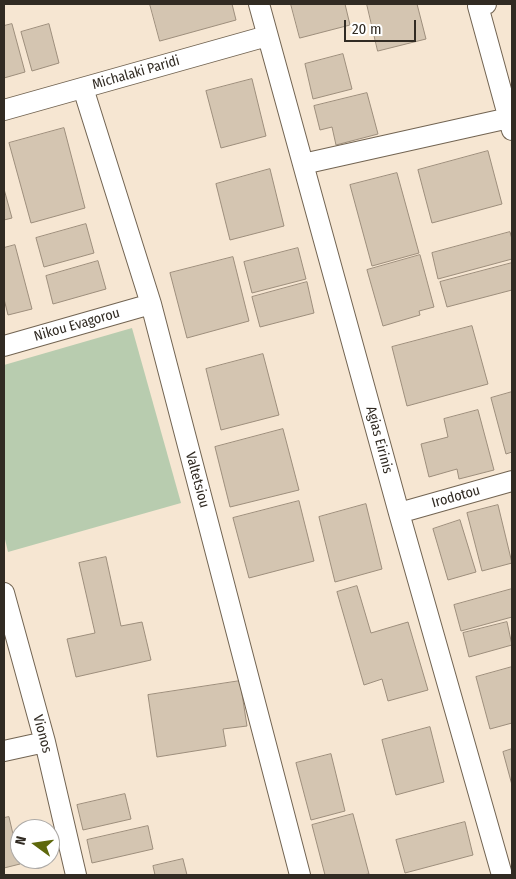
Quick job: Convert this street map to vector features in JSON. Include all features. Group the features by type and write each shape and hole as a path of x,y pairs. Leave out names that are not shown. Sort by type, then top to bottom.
{"street":[{"name":"Agias Eirinis","path":"259,4 399,512 502,875"},
{"path":"304,164 510,124 478,6 486,4"},
{"name":"Michalaki Paridi","path":"4,110 267,36"},
{"name":"Valtetsiou","path":"83,88 151,304 300,875"},
{"name":"Nikou Evagorou","path":"4,346 151,304"},
{"name":"Irodotou","path":"399,512 512,481"},
{"name":"Vionos","path":"4,593 45,742 76,875"},
{"path":"4,751 45,742"}],"green space":[{"path":"132,328 181,503 8,552 4,535 4,365"}],"building":[{"path":"150,4 232,4 236,20 160,41"},
{"path":"291,4 345,4 350,25 300,38"},
{"path":"367,4 417,4 426,39 378,51"},
{"path":"12,24 25,72 4,78 4,26"},
{"path":"49,24 59,63 32,71 21,32"},
{"path":"343,54 352,89 313,99 305,64"},
{"path":"252,79 266,136 221,148 206,91"},
{"path":"367,93 378,134 336,145 332,127 320,130 314,106"},
{"path":"64,128 85,208 31,223 9,143"},
{"path":"488,151 502,204 432,223 418,170"},
{"path":"270,169 284,226 230,240 216,184"},
{"path":"397,173 419,253 372,266 350,185"},
{"path":"4,189 12,218 4,220"},
{"path":"86,224 94,253 44,267 36,238"},
{"path":"510,232 512,259 438,279 432,253"},
{"path":"15,245 32,309 8,315 4,299 4,248"},
{"path":"298,248 306,279 252,293 244,262"},
{"path":"420,255 434,307 419,311 420,315 383,326 367,270"},
{"path":"233,257 249,321 187,338 170,273"},
{"path":"98,261 106,289 53,304 46,276"},
{"path":"512,263 512,290 447,307 440,282"},
{"path":"307,282 314,313 260,327 252,297"},
{"path":"472,326 488,384 407,406 392,347"},
{"path":"263,354 279,415 221,430 206,369"},
{"path":"512,392 512,452 506,454 491,398"},
{"path":"478,410 494,470 459,479 457,469 429,477 421,444 448,437 444,419"},
{"path":"283,429 299,490 230,507 215,447"},
{"path":"299,501 314,561 249,578 233,518"},
{"path":"366,504 382,569 335,582 319,517"},
{"path":"498,505 512,563 482,571 467,513"},
{"path":"460,520 476,572 448,580 433,529"},
{"path":"106,557 121,626 142,622 151,660 76,677 67,639 95,633 79,563"},
{"path":"357,586 371,633 408,622 428,690 388,701 382,679 364,685 337,592"},
{"path":"512,589 512,617 461,631 454,605"},
{"path":"507,622 512,645 469,657 463,633"},
{"path":"512,667 512,723 490,729 476,677"},
{"path":"240,681 247,726 223,729 226,746 157,757 148,695"},
{"path":"430,727 444,782 396,795 382,740"},
{"path":"512,749 512,785 503,752"},
{"path":"331,754 345,811 311,820 296,763"},
{"path":"125,794 131,819 83,830 77,805"},
{"path":"353,814 369,874 325,875 312,825"},
{"path":"9,817 10,821 10,866 4,868 4,818"},
{"path":"465,822 473,855 405,873 396,840"},
{"path":"148,826 153,849 92,863 87,840"},
{"path":"183,859 187,875 155,875 153,866"}]}
